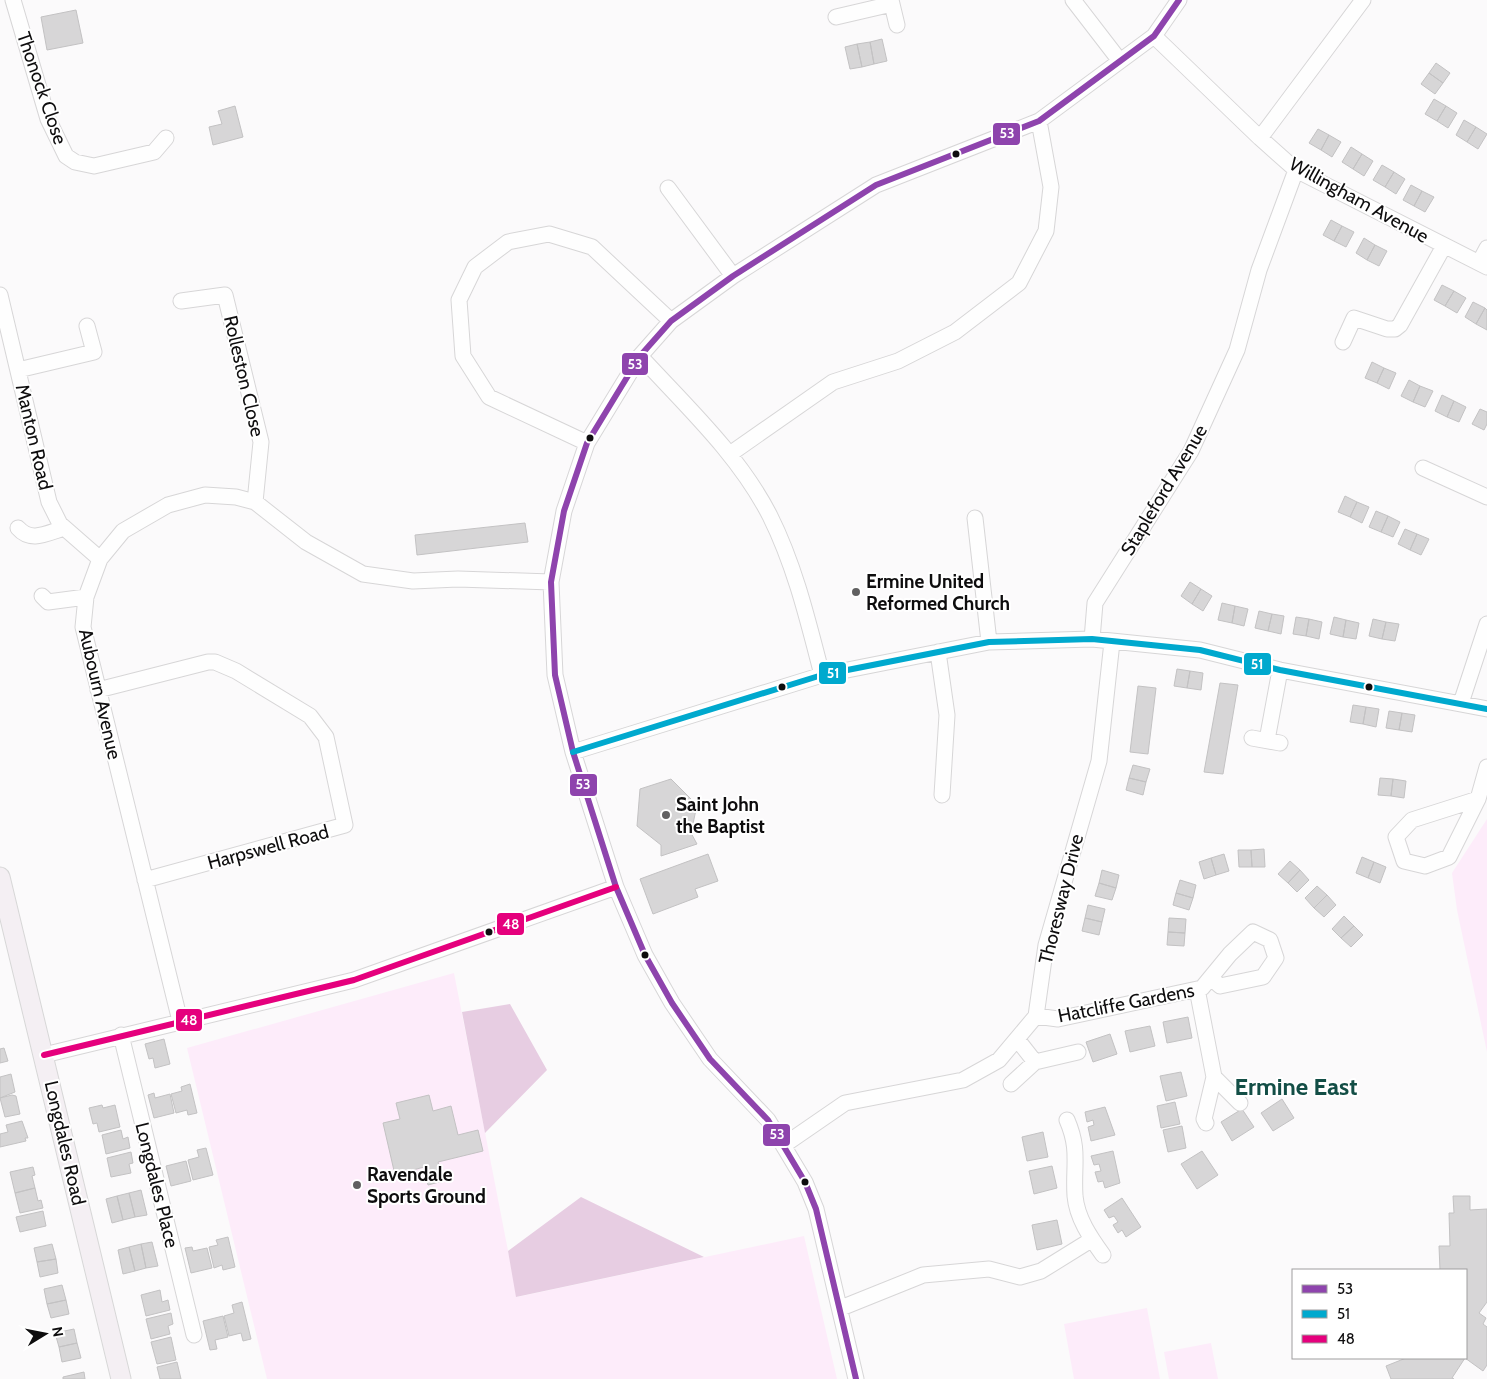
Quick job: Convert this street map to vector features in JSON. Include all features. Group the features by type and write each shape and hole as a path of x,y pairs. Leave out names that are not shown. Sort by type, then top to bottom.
{"main road":[{"name":"Longdales Road","path":"0,877 121,1379"}],"street":[{"name":"Thonock Close","path":"13,0 48,118 66,156 75,162 94,166 154,152 166,138"},
{"path":"1073,0 1120,61"},
{"path":"856,1379 841,1308 816,1209 805,1182 768,1120 710,1059 672,1003 644,955 616,887 573,752 555,676 551,582 564,511 587,443 640,356 672,321 733,276 876,185 1039,121 1154,36 1179,0"},
{"path":"1260,138 1362,0"},
{"path":"836,17 891,2 897,25"},
{"name":"Willingham Avenue","path":"1154,36 1296,170 1483,265"},
{"path":"730,454 833,382 898,361 955,332 1019,283 1046,230 1050,187 1039,121"},
{"name":"Stapleford Avenue","path":"1092,639 1095,603 1191,451 1237,350 1259,270 1296,170"},
{"path":"668,188 733,276"},
{"path":"587,443 490,397 462,356 459,300 475,267 508,242 549,234 592,247 672,321"},
{"path":"1343,342 1354,318 1388,329 1395,329 1400,324 1444,246"},
{"path":"1483,265 1487,248"},
{"name":"Rolleston Close","path":"181,301 225,294 261,442 255,502"},
{"name":"Manton Road","path":"0,295 49,502 64,528 100,559"},
{"path":"18,370 94,352 88,326"},
{"path":"640,356 730,454 770,515 799,586 822,675"},
{"path":"1422,468 1487,497"},
{"name":"Aubourn Avenue","path":"180,1021 84,627 86,597 100,559 123,531 168,505 214,494 255,502 306,542 363,574 413,581 458,578 551,582"},
{"path":"975,518 989,642"},
{"path":"18,528 25,535 31,537 64,528"},
{"path":"42,596 48,602 86,597"},
{"path":"1461,703 1487,624"},
{"path":"573,752 822,675 989,642 1092,639 1200,650 1280,670 1487,709"},
{"name":"Thoresway Drive","path":"1036,1016 1046,945 1099,761 1112,642"},
{"path":"938,652 947,715 942,795"},
{"name":"Harpswell Road","path":"98,690 215,662 236,671 310,716 326,737 345,825 145,880"},
{"path":"1266,740 1280,670"},
{"path":"1478,799 1412,820 1396,837 1404,861 1425,866 1449,857 1478,799 1487,767"},
{"path":"44,1055 354,980 616,887"},
{"name":"Hatcliffe Gardens","path":"1036,1016 1058,1019 1202,988 1211,978"},
{"path":"1197,989 1214,1077 1204,1119 1206,1123"},
{"path":"784,1145 845,1103 963,1080 999,1060 1036,1016"},
{"name":"Longdales Place","path":"121,1035 194,1335"},
{"path":"1017,1039 1035,1062"},
{"path":"1011,1084 1035,1062 1078,1052"},
{"path":"1214,1077 1240,1103"},
{"path":"1066,1120 1075,1139 1075,1197 1080,1219 1103,1255"},
{"path":"841,1308 923,1275 989,1269 1020,1277 1041,1271 1057,1263 1092,1240"}],"shaded area":[{"path":"1487,819 1487,1052 1457,910 1452,873"},
{"name":"Ravendale Sports Ground","path":"454,973 517,1297 804,1236 837,1379 267,1379 187,1048"},
{"path":"510,1004 547,1070 485,1133 462,1012"},
{"path":"581,1197 704,1257 516,1297 508,1251"},
{"path":"1147,1308 1160,1379 1074,1379 1064,1324"},
{"path":"1211,1343 1218,1379 1169,1379 1164,1352"}],"building":[{"path":"76,10 83,43 47,50 41,17"},
{"path":"882,39 887,61 874,64 870,42"},
{"path":"870,42 874,64 862,67 857,44"},
{"path":"857,44 862,67 850,69 845,47"},
{"path":"1436,63 1450,73 1443,83 1429,73"},
{"path":"1429,73 1443,83 1435,94 1421,84"},
{"path":"1434,99 1446,106 1437,121 1425,114"},
{"path":"235,106 243,137 213,145 209,127 222,124 218,111"},
{"path":"1446,106 1457,113 1448,128 1437,121"},
{"path":"1464,120 1476,127 1467,142 1456,135"},
{"path":"1476,127 1487,134 1478,149 1467,142"},
{"path":"1318,129 1329,135 1321,150 1309,143"},
{"path":"1329,135 1341,142 1332,157 1321,150"},
{"path":"1351,147 1362,154 1353,169 1342,162"},
{"path":"1362,154 1373,161 1364,176 1353,169"},
{"path":"1382,165 1394,172 1385,187 1373,180"},
{"path":"1394,172 1405,179 1396,194 1385,187"},
{"path":"1411,185 1422,191 1414,206 1403,200"},
{"path":"1422,191 1434,197 1425,212 1414,206"},
{"path":"1331,220 1342,226 1334,241 1323,235"},
{"path":"1342,226 1354,232 1346,247 1334,241"},
{"path":"1364,238 1375,245 1367,260 1356,253"},
{"path":"1375,245 1387,251 1379,266 1367,260"},
{"path":"1442,285 1454,291 1445,306 1434,300"},
{"path":"1454,291 1466,298 1457,313 1445,306"},
{"path":"1473,302 1485,308 1476,324 1465,317"},
{"path":"1485,308 1487,310 1487,330 1476,324"},
{"path":"1372,362 1384,368 1377,383 1365,378"},
{"path":"1384,368 1396,373 1389,389 1377,383"},
{"path":"1409,380 1420,386 1413,402 1401,396"},
{"path":"1420,386 1433,391 1425,407 1413,402"},
{"path":"1442,395 1454,401 1447,417 1435,411"},
{"path":"1454,401 1466,407 1459,422 1447,417"},
{"path":"1480,409 1487,412 1487,424 1484,430 1472,424"},
{"path":"1345,496 1357,502 1350,517 1338,512"},
{"path":"1357,502 1369,507 1362,523 1350,517"},
{"path":"1376,511 1388,516 1381,532 1369,527"},
{"path":"1388,516 1400,522 1393,537 1381,532"},
{"path":"525,523 528,542 417,555 415,535"},
{"path":"1405,529 1417,534 1410,550 1398,544"},
{"path":"1417,534 1429,539 1421,555 1410,550"},
{"path":"1190,582 1201,589 1192,604 1181,596"},
{"path":"1201,589 1212,596 1203,611 1192,604"},
{"path":"1222,603 1235,606 1232,623 1218,620"},
{"path":"1235,606 1248,609 1244,626 1232,623"},
{"path":"1259,611 1272,614 1268,631 1255,628"},
{"path":"1272,614 1284,616 1281,634 1268,631"},
{"path":"1296,617 1309,619 1306,636 1293,634"},
{"path":"1334,617 1346,620 1343,637 1330,634"},
{"path":"1309,619 1322,622 1319,639 1306,636"},
{"path":"1373,619 1386,622 1382,639 1369,636"},
{"path":"1346,620 1359,623 1356,639 1343,637"},
{"path":"1386,622 1399,624 1395,641 1382,639"},
{"path":"1177,669 1190,671 1187,688 1174,686"},
{"path":"1190,671 1203,673 1201,690 1187,688"},
{"path":"1220,683 1238,685 1223,774 1204,772"},
{"path":"1138,686 1156,688 1148,754 1130,752"},
{"path":"1353,705 1366,707 1363,724 1350,722"},
{"path":"1366,707 1379,709 1376,727 1363,724"},
{"path":"1389,711 1402,713 1399,730 1386,728"},
{"path":"1402,713 1415,715 1412,732 1399,730"},
{"path":"1133,765 1150,769 1146,782 1129,778"},
{"path":"1129,778 1146,782 1143,795 1126,790"},
{"path":"1380,778 1393,779 1391,796 1378,795"},
{"name":"Saint John the Baptist","path":"671,779 697,805 691,833 697,844 661,856 661,845 637,826 640,789"},
{"path":"1393,779 1406,781 1404,798 1391,796"},
{"path":"1264,849 1265,867 1252,867 1251,850"},
{"path":"1238,850 1251,850 1252,867 1239,867"},
{"path":"708,854 718,881 695,889 698,897 653,914 640,879"},
{"path":"1224,854 1229,871 1216,875 1211,858"},
{"path":"1362,857 1374,862 1368,878 1356,873"},
{"path":"1211,858 1216,875 1204,879 1199,862"},
{"path":"1290,861 1300,870 1288,883 1278,874"},
{"path":"1374,862 1386,867 1380,883 1368,878"},
{"path":"1102,870 1119,875 1116,888 1099,883"},
{"path":"1300,870 1309,880 1297,892 1288,883"},
{"path":"1180,880 1196,885 1193,898 1176,893"},
{"path":"1099,883 1116,888 1112,900 1095,896"},
{"path":"1317,886 1327,895 1314,908 1305,898"},
{"path":"1176,893 1193,898 1189,910 1173,905"},
{"path":"1327,895 1336,905 1324,917 1314,908"},
{"path":"1088,905 1105,909 1102,922 1085,918"},
{"path":"1344,916 1354,926 1341,938 1332,929"},
{"path":"1085,918 1102,922 1099,935 1082,931"},
{"path":"1169,918 1186,919 1185,933 1168,932"},
{"path":"1354,926 1363,935 1351,947 1341,938"},
{"path":"1168,932 1185,933 1184,946 1167,945"},
{"path":"1188,1017 1192,1038 1167,1043 1163,1022"},
{"path":"1150,1026 1155,1046 1130,1052 1125,1031"},
{"path":"1110,1034 1117,1054 1093,1062 1086,1042"},
{"path":"164,1039 170,1064 155,1068 153,1058 149,1059 145,1044"},
{"path":"4,1048 8,1061 0,1063 0,1049"},
{"path":"1181,1072 1187,1096 1166,1101 1160,1076"},
{"path":"11,1074 15,1092 0,1098 0,1077"},
{"path":"190,1084 197,1113 188,1115 187,1110 176,1113 171,1094 182,1091 181,1087"},
{"path":"154,1093 155,1098 170,1094 174,1113 154,1118 148,1095"},
{"path":"429,1095 433,1111 451,1106 458,1135 478,1130 483,1151 438,1162 443,1181 428,1185 424,1167 395,1175 383,1123 400,1119 396,1103"},
{"path":"16,1096 20,1114 5,1117 0,1098"},
{"path":"1282,1099 1294,1118 1273,1131 1261,1113"},
{"path":"1175,1102 1180,1124 1161,1128 1157,1106"},
{"path":"102,1105 103,1108 115,1105 120,1127 99,1132 97,1123 93,1124 89,1108"},
{"path":"1105,1107 1115,1135 1091,1141 1088,1127 1094,1125 1093,1120 1087,1122 1085,1112"},
{"path":"1242,1109 1254,1127 1232,1141 1221,1122"},
{"path":"22,1121 28,1138 25,1138 26,1141 0,1147 0,1134 8,1132 6,1125"},
{"path":"1182,1126 1186,1148 1168,1152 1163,1130"},
{"path":"121,1130 123,1139 128,1137 130,1148 106,1154 102,1135"},
{"path":"1043,1132 1048,1157 1027,1161 1022,1137"},
{"path":"206,1148 213,1175 193,1180 188,1160 199,1157 197,1150"},
{"path":"1113,1151 1120,1183 1105,1188 1103,1181 1098,1182 1095,1172 1101,1171 1099,1164 1094,1165 1091,1156"},
{"path":"1202,1151 1218,1175 1197,1189 1181,1164"},
{"path":"131,1152 133,1163 129,1164 131,1173 111,1177 107,1158"},
{"path":"186,1161 191,1181 171,1186 166,1166"},
{"path":"1052,1166 1057,1188 1034,1194 1029,1171"},
{"path":"33,1167 35,1175 32,1176 35,1188 15,1193 10,1172"},
{"path":"35,1188 38,1201 41,1200 43,1208 20,1213 15,1193"},
{"path":"141,1190 147,1215 135,1217 129,1193"},
{"path":"129,1193 135,1217 123,1220 117,1196"},
{"path":"117,1196 123,1220 112,1223 106,1199"},
{"path":"1453,1196 1470,1196 1470,1210 1487,1209 1487,1302 1479,1313 1486,1318 1483,1324 1487,1327 1487,1365 1483,1371 1466,1359 1467,1269 1440,1269 1439,1246 1450,1246 1449,1213 1454,1213"},
{"path":"1122,1198 1141,1227 1126,1237 1122,1230 1118,1233 1113,1225 1118,1222 1114,1216 1109,1218 1104,1210"},
{"path":"43,1211 46,1226 20,1232 16,1217"},
{"path":"1057,1220 1062,1244 1037,1250 1032,1225"},
{"path":"228,1237 235,1267 223,1270 222,1265 214,1268 209,1247 218,1245 216,1240"},
{"path":"152,1242 158,1266 146,1268 141,1244"},
{"path":"52,1244 56,1259 37,1262 34,1248"},
{"path":"141,1244 146,1268 135,1271 129,1247"},
{"path":"129,1247 135,1271 123,1274 118,1250"},
{"path":"192,1247 193,1251 207,1248 212,1268 191,1273 185,1248"},
{"path":"56,1259 58,1273 40,1277 37,1262"},
{"path":"62,1285 66,1300 47,1304 44,1289"},
{"path":"160,1290 162,1302 168,1300 170,1310 146,1316 141,1295"},
{"path":"66,1300 69,1314 51,1318 47,1304"},
{"path":"242,1302 251,1339 243,1341 241,1333 229,1336 224,1316 234,1313 232,1305"},
{"path":"171,1313 173,1324 168,1326 170,1334 151,1339 146,1319"},
{"path":"223,1316 228,1337 215,1340 217,1349 210,1350 203,1321"},
{"path":"74,1329 77,1343 59,1347 55,1333"},
{"path":"171,1337 176,1360 157,1364 151,1342"},
{"path":"77,1343 81,1358 62,1362 59,1347"},
{"path":"1404,1359 1464,1359 1452,1378 1454,1379 1391,1379 1386,1366"},
{"path":"177,1362 181,1379 160,1379 157,1367"},
{"path":"84,1372 85,1379 63,1379 63,1377"}],"transit line":[{"name":"53","path":"856,1379 816,1209 805,1182 768,1120 710,1059 672,1003 645,955 616,887 573,752 555,675 551,582 564,511 587,443 640,356 671,321 733,276 876,185 1039,121 1154,36 1179,0"},
{"name":"51","path":"573,752 822,675 989,642 1092,639 1200,650 1280,670 1487,709"},
{"name":"48","path":"44,1055 354,980 616,887"}],"place":[{"name":"Ermine United Reformed Church","path":"856,592"},
{"name":"Saint John the Baptist","path":"666,815"},
{"name":"Ravendale Sports Ground","path":"357,1185"}],"district":[{"name":"Ermine East","path":"1296,1086"}]}
